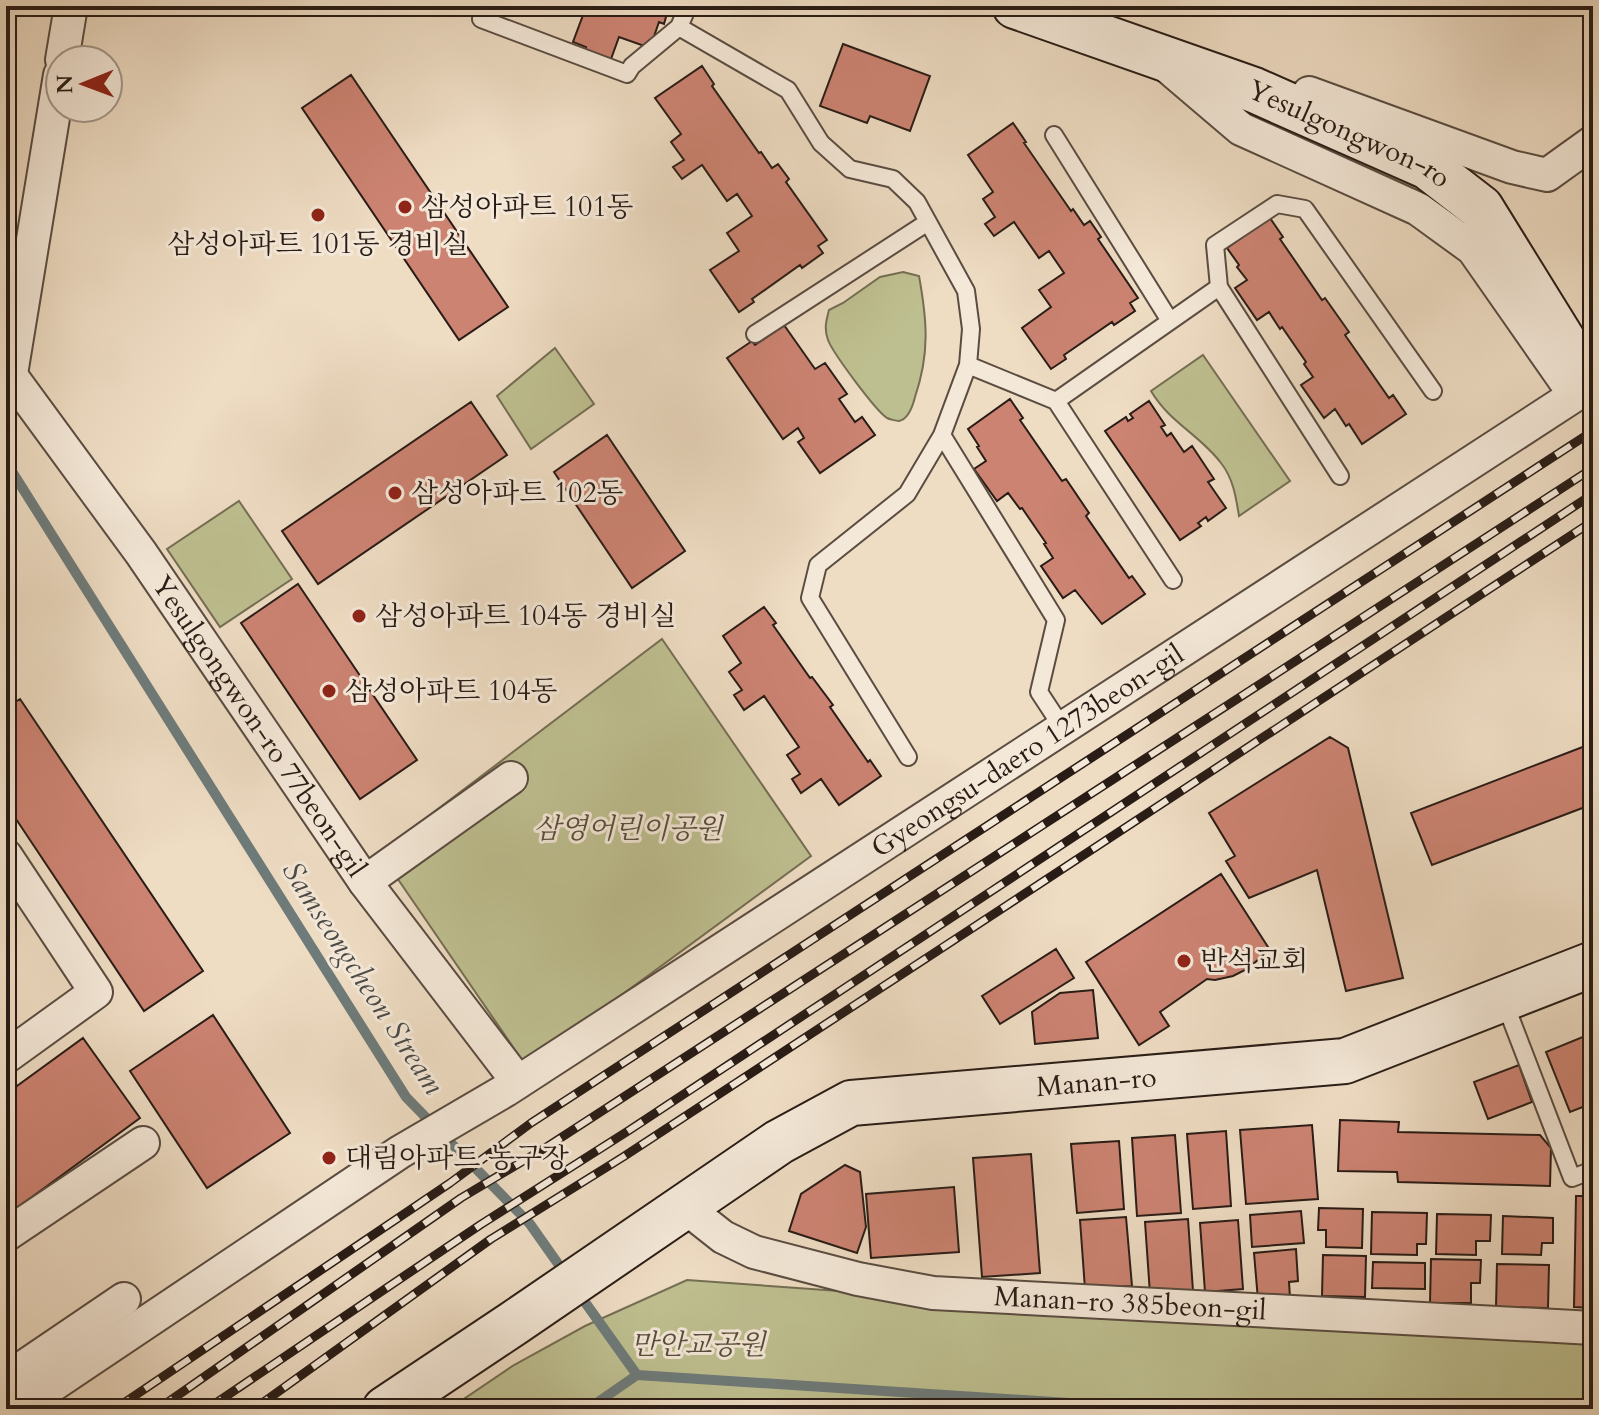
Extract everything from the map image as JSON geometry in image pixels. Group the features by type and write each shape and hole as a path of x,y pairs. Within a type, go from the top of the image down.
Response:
{"street":[{"path":"65,44 71,6"},
{"name":"Yesulgongwon-ro","path":"1015,6 1254,90 1428,167 1481,208 1590,384"},
{"path":"1156,56 1237,67 1512,167 1547,175 1593,142"},
{"name":"Gyeongsu-daero 1273beon-gil","path":"17,1409 400,1152 512,1086 1575,395 1473,249 1418,209 1241,129 1156,56"},
{"path":"9,372 52,124"},
{"name":"Yesulgongwon-ro 77beon-gil","path":"9,372 141,553 365,882 512,1086"},
{"path":"365,882 511,778"},
{"path":"6,856 96,992 6,1057"},
{"name":"Manan-ro","path":"385,1409 779,1142 851,1103 1345,1061 1593,964"},
{"path":"6,1235 143,1143"},
{"name":"Manan-ro 385beon-gil","path":"685,1207 723,1237 754,1252 858,1279 933,1293 1593,1328"},
{"path":"6,1379 124,1299"}],"lane":[{"path":"481,19 627,74 632,66 679,27 688,6"},
{"path":"679,27 788,90 821,143 850,169 893,179 917,202 966,291 971,329 968,365 942,435 907,494 818,565 810,598 908,757"},
{"path":"1054,135 1170,321"},
{"path":"1340,476 1219,287 1215,245 1277,204 1305,209 1433,391"},
{"path":"755,334 928,222"},
{"path":"1056,401 1219,287"},
{"path":"968,365 1056,401 1173,580"},
{"path":"942,435 1056,620 1039,692 1062,727"},
{"path":"1504,999 1572,1178 1593,1170"}],"green space":[{"path":"903,272 919,276 926,336 923,366 913,404 908,415 899,421 887,418 864,393 831,347 826,321 829,310 880,277"},
{"path":"555,348 594,404 531,449 497,396"},
{"path":"1203,355 1290,481 1239,516 1225,469 1204,444 1167,412 1151,391"},
{"path":"239,501 292,579 220,627 167,549"},
{"name":"삼영어린이공원","path":"662,639 811,856 540,1055 524,1063 380,853"},
{"name":"만안교공원","path":"687,1280 1593,1345 1593,1409 449,1409 514,1365 585,1326"}],"building":[{"path":"557,6 665,6 668,10 664,24 659,22 650,48 619,37 611,59 585,50 586,47 573,42 583,15"},
{"path":"843,44 930,76 910,131 870,116 867,123 820,106"},
{"path":"702,66 714,84 712,86 759,153 772,168 778,164 789,179 786,182 827,240 818,246 823,253 802,268 800,265 739,312 710,270 739,251 727,233 752,216 737,194 727,201 702,165 682,179 673,167 684,160 671,142 681,134 655,98"},
{"name":"삼성아파트 101동","path":"351,75 508,307 459,340 302,108"},
{"path":"1013,123 1071,211 1073,209 1084,225 1090,221 1101,237 1098,239 1138,298 1130,303 1135,311 1114,325 1112,322 1064,355 1066,359 1051,369 1022,328 1051,307 1039,290 1064,273 1049,251 1039,258 1014,222 994,236 985,224 995,217 983,199 993,192 968,155"},
{"path":"1270,218 1283,237 1280,239 1322,300 1325,298 1349,332 1345,335 1389,398 1393,395 1406,414 1362,444 1335,409 1324,418 1301,385 1313,377 1304,364 1306,362 1269,312 1257,320 1235,288 1247,280 1227,248"},
{"path":"784,325 815,369 825,363 847,394 839,399 855,422 862,417 875,435 820,473 798,442 804,438 798,428 783,439 727,358 752,341 755,345"},
{"path":"1010,399 1023,418 1020,420 1062,481 1066,479 1089,513 1086,516 1129,578 1132,576 1145,594 1102,624 1075,590 1063,598 1041,566 1053,558 1022,508 1008,493 997,501 974,469 986,461 968,429"},
{"path":"1149,401 1165,425 1161,427 1167,436 1171,433 1184,452 1192,446 1214,479 1208,482 1226,508 1208,521 1206,517 1198,523 1201,526 1180,540 1105,431 1126,417 1128,421 1133,418 1130,414"},
{"name":"삼성아파트 102동","path":"471,402 507,455 318,584 282,531"},
{"path":"607,435 685,551 632,588 554,472"},
{"name":"삼성아파트 104동","path":"298,584 417,760 360,799 241,623"},
{"path":"764,607 776,623 773,625 833,705 830,707 868,762 870,760 881,776 839,805 821,779 801,793 792,779 800,774 787,755 799,747 764,696 744,710 734,695 742,690 729,672 741,663 723,636"},
{"path":"1593,612 1593,638 1584,616"},
{"path":"20,699 203,971 144,1011 6,804 6,708"},
{"path":"1330,737 1348,748 1403,978 1346,991 1317,870 1249,898 1226,861 1235,856 1209,813"},
{"path":"1593,743 1593,804 1432,865 1411,813"},
{"path":"1221,874 1268,947 1249,968 1233,976 1207,979 1160,1012 1169,1026 1139,1045 1086,962"},
{"path":"1056,949 1074,978 1000,1024 982,996"},
{"path":"1093,990 1098,1038 1035,1044 1032,1012 1060,993"},
{"path":"213,1015 290,1133 207,1188 130,1071"},
{"path":"1585,1036 1593,1057 1593,1103 1570,1112 1546,1052"},
{"path":"83,1038 140,1118 6,1216 6,1094"},
{"path":"1519,1065 1532,1102 1488,1119 1474,1082"},
{"path":"1340,1120 1399,1122 1398,1132 1540,1135 1551,1148 1550,1186 1398,1182 1397,1172 1338,1171"},
{"path":"1593,1123 1593,1149 1584,1126"},
{"path":"1312,1125 1318,1199 1246,1204 1240,1130"},
{"path":"1226,1131 1231,1206 1193,1209 1187,1134"},
{"path":"1175,1135 1181,1213 1137,1216 1132,1138"},
{"path":"1119,1141 1124,1209 1077,1213 1071,1144"},
{"path":"1031,1154 1040,1273 982,1277 973,1158"},
{"path":"845,1165 860,1172 866,1227 857,1253 789,1231 801,1194"},
{"path":"954,1187 959,1252 871,1258 866,1194"},
{"path":"1576,1196 1593,1196 1593,1308 1574,1307"},
{"path":"1319,1208 1363,1209 1362,1248 1326,1247 1326,1230 1318,1230"},
{"path":"1301,1211 1304,1243 1252,1247 1250,1215"},
{"path":"1372,1212 1427,1213 1426,1244 1417,1244 1417,1255 1371,1254"},
{"path":"1437,1214 1491,1215 1490,1241 1476,1241 1476,1255 1436,1254"},
{"path":"1503,1216 1553,1218 1553,1243 1542,1243 1541,1255 1502,1254"},
{"path":"1126,1217 1132,1286 1085,1289 1080,1220"},
{"path":"1188,1219 1193,1291 1150,1294 1145,1222"},
{"path":"1238,1220 1243,1289 1205,1292 1200,1223"},
{"path":"1296,1249 1298,1281 1289,1282 1290,1298 1258,1300 1254,1253"},
{"path":"1323,1255 1366,1256 1365,1297 1322,1296"},
{"path":"1431,1259 1481,1260 1480,1283 1471,1283 1471,1303 1430,1303"},
{"path":"1373,1262 1425,1263 1425,1289 1372,1288"},
{"path":"1497,1264 1549,1265 1548,1308 1496,1307"}],"waterway":[{"name":"Samseongcheon Stream","path":"6,462 406,1097 530,1224 566,1275"},
{"name":"Samseongcheon Stream","path":"577,1291 637,1375 1161,1409"},
{"path":"588,1409 637,1375"}],"railway":[{"path":"115,1409 450,1183 531,1123 1593,431"},
{"path":"158,1409 461,1198 545,1148 1593,468"},
{"path":"207,1409 480,1225 628,1131 1593,494"},
{"path":"254,1409 491,1239 623,1157 1593,521"}],"place":[{"name":"삼성아파트 101동","path":"405,207"},
{"name":"삼성아파트 101동 경비실","path":"318,215"},
{"name":"삼성아파트 102동","path":"395,493"},
{"name":"삼성아파트 104동 경비실","path":"359,616"},
{"name":"삼성아파트 104동","path":"329,691"},
{"name":"반석교회","path":"1184,961"},
{"name":"대림아파트 농구장","path":"329,1158"}]}
